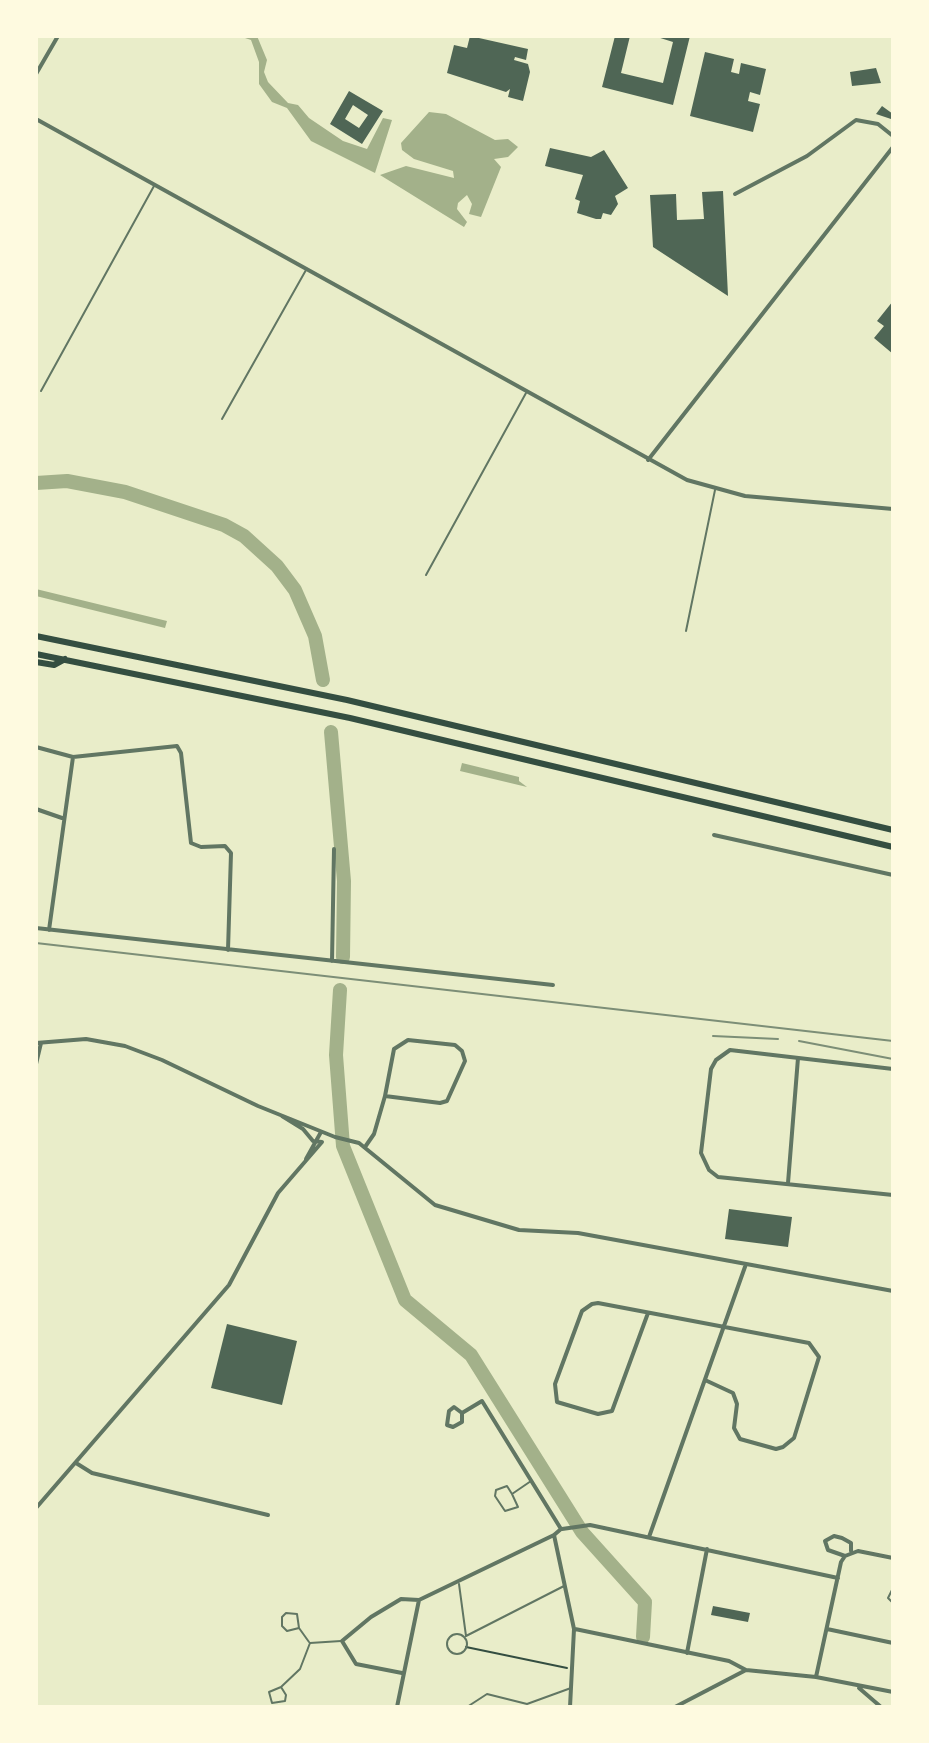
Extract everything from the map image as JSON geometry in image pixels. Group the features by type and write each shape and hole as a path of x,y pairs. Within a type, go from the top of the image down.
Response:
{"highway":[{"path":"36,636 347,700 893,830"},
{"path":"36,654 350,718 893,847"},
{"path":"36,662 54,665 65,659"}],"street":[{"path":"36,74 58,36"},
{"path":"36,119 648,460 715,490 893,509"},
{"path":"735,194 807,156 856,120 878,124 893,136"},
{"path":"648,460 893,147"},
{"path":"36,747 73,757 177,746 181,753 191,843 201,847 225,846 231,853 228,950"},
{"path":"49,930 62,818 73,757"},
{"path":"36,809 62,818"},
{"path":"714,835 893,875"},
{"path":"332,961 334,849"},
{"path":"36,928 553,985"},
{"path":"36,1064 39,1042 86,1039 125,1046 321,1132 365,1147 403,1182 435,1205 531,1234 574,1232 893,1291"},
{"path":"365,1147 374,1134 394,1049 400,1043 408,1040 455,1045 462,1051 465,1061 447,1101 440,1103 385,1096"},
{"path":"893,1069 730,1050 716,1060 711,1069 701,1153 709,1170 718,1177 893,1195"},
{"path":"788,1184 798,1058"},
{"path":"275,1112 303,1129 313,1141 322,1142"},
{"path":"305,1161 313,1141 321,1132"},
{"path":"36,1508 229,1285 266,1212 322,1142 335,1137"},
{"path":"649,1537 746,1263"},
{"path":"648,1313 612,1411 598,1414 557,1402 555,1384 586,1307 598,1303 809,1343 816,1349 820,1364 794,1438 776,1449 740,1439 734,1428 737,1404 733,1393 705,1380"},
{"path":"462,1413 482,1401 561,1529"},
{"path":"454,1407 462,1413 462,1422 453,1427 447,1425 449,1411 454,1407"},
{"path":"76,1463 92,1473 268,1515"},
{"path":"402,1673 356,1664 342,1641 371,1617 401,1599 419,1600 459,1583 561,1529 584,1525 838,1578"},
{"path":"554,1535 574,1629 570,1707"},
{"path":"845,1556 828,1550 825,1541 834,1536 842,1538 851,1543 851,1552"},
{"path":"687,1653 707,1549"},
{"path":"816,1677 845,1556 851,1552 893,1558"},
{"path":"397,1707 419,1600"},
{"path":"574,1629 729,1661 746,1670 816,1677 893,1692"},
{"path":"827,1629 893,1643"},
{"path":"675,1707 746,1670"},
{"path":"857,1686 881,1707"}],"lane":[{"path":"41,391 154,185"},
{"path":"222,419 307,269"},
{"path":"426,575 527,392"},
{"path":"686,631 715,490"},
{"path":"512,1494 532,1480"},
{"path":"507,1486 512,1494 518,1507 505,1511 495,1496 496,1490 507,1486"},
{"path":"459,1583 466,1636 466,1647 454,1654 446,1649 446,1643 456,1634 466,1636 566,1585"},
{"path":"893,1588 888,1598 893,1603"},
{"path":"299,1628 287,1631 282,1626 282,1617 286,1613 297,1614 299,1628 310,1643"},
{"path":"310,1643 334,1644 342,1641"},
{"path":"281,1687 286,1695 285,1701 272,1703 269,1692 281,1687 303,1664 310,1643"},
{"path":"467,1707 487,1694 521,1705 572,1688"}],"path":[{"path":"466,1647 573,1670"}],"shaded area":[{"path":"239,36 257,36 267,60 264,72 268,82 288,103 298,105 309,118 343,141 367,149 383,118 392,120 375,173 311,141 287,108 272,102 259,84 259,62 251,40"},
{"path":"429,112 446,114 495,140 508,139 518,147 508,157 494,159 501,167 481,217 469,214 472,204 467,195 458,203 457,209 467,222 464,227 380,175 406,166 454,178 453,171 414,159 402,150 401,143"},
{"path":"36,589 167,621 165,628 36,596"},
{"path":"462,763 519,777 519,781 527,787 460,771"}],"building":[{"path":"470,36 528,49 526,60 515,57 514,60 528,64 530,72 523,101 508,97 510,89 506,92 447,73 454,45 467,48"},
{"path":"615,36 630,36 621,73 663,83 673,42 654,36 690,36 673,105 602,87"},
{"path":"705,52 734,59 731,72 739,74 741,63 766,69 760,95 750,92 748,101 760,104 753,132 690,116"},
{"path":"876,68 881,83 852,86 850,72"},
{"path":"349,91 383,111 362,144 330,124","holes":["353,105 368,115 359,128 345,119"]},
{"path":"882,106 893,114 891,119 876,114"},
{"path":"550,148 591,157 604,150 628,188 615,196 618,204 611,215 603,213 601,219 596,219 577,213 580,201 575,199 583,175 545,166"},
{"path":"723,191 728,296 653,247 650,195 676,194 677,220 704,219 702,192"},
{"path":"893,301 893,354 874,338 884,326 877,321"},
{"path":"729,1209 792,1217 788,1247 725,1239"},
{"path":"227,1324 297,1341 282,1405 211,1388"},
{"path":"713,1606 750,1613 748,1622 711,1615"}],"waterway":[{"path":"36,483 67,481 125,492 224,525 244,536 277,566 295,590 315,636 323,680"},
{"path":"331,732 344,881 343,957"},
{"path":"340,990 336,1055 343,1146 405,1300 471,1355 582,1532 645,1602 643,1637"}],"railway":[{"path":"36,943 893,1041"},
{"path":"713,1036 778,1039"},
{"path":"799,1041 893,1059"}]}
